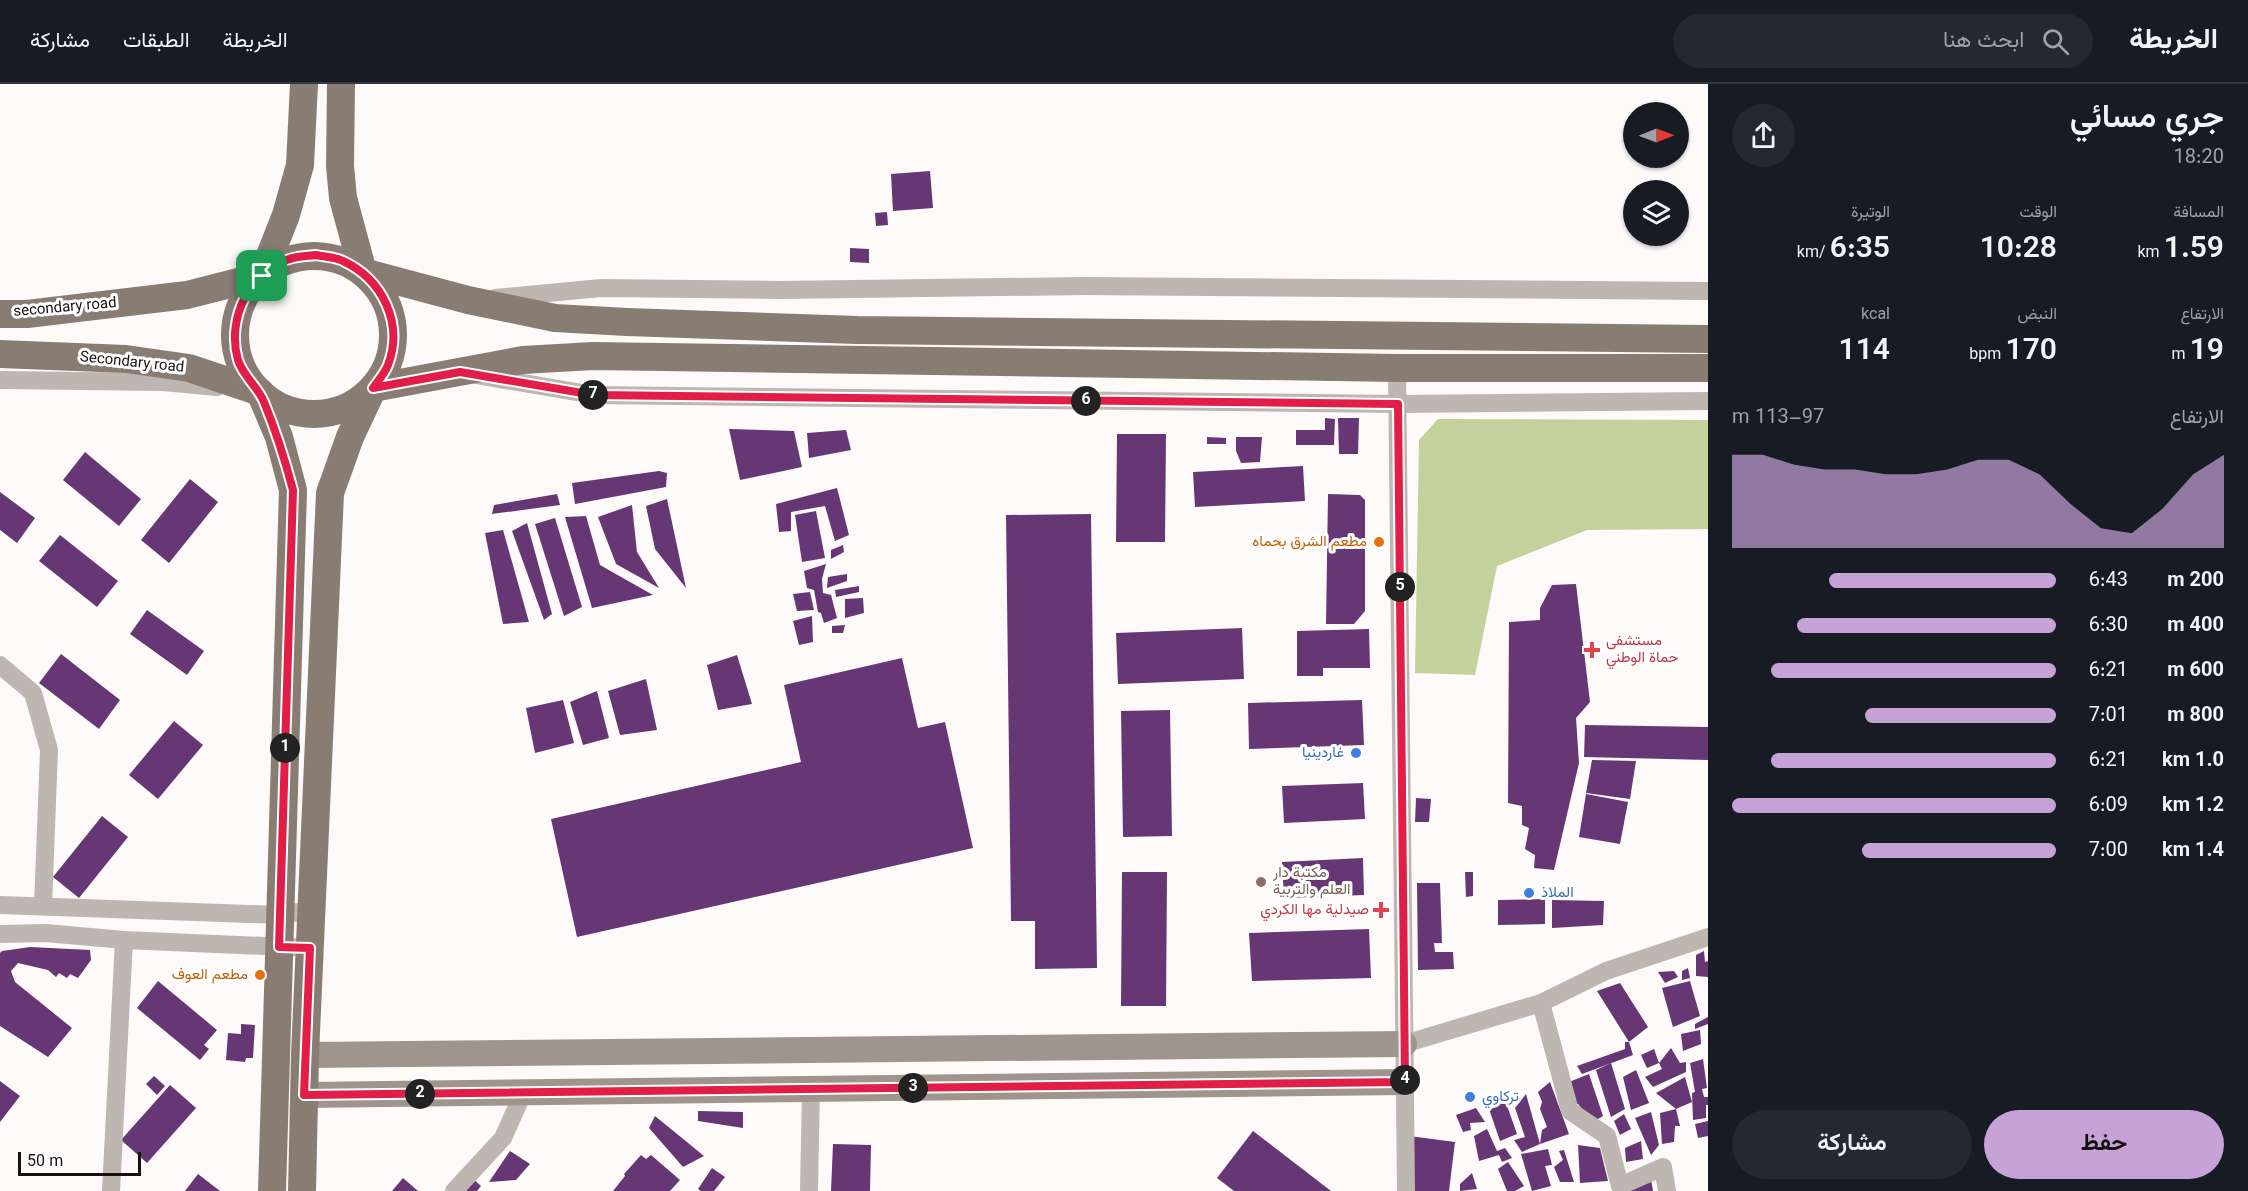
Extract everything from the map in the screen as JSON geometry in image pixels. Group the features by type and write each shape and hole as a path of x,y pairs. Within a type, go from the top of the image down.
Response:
{"main road":[{"path":"262,276 286,215 300,165 304,84"},
{"path":"302,1191 305,1054 330,493 350,437 373,388 388,365 393,338 390,313 380,290 363,272 343,198 340,166 341,84"},
{"path":"1708,339 857,330 555,318 468,300 363,272 341,260 316,255 292,258 269,269 251,286 239,308 234,333 238,360 251,385 272,403 298,413 325,414 351,405 373,388 523,360 593,356 1397,368 1708,368"},
{"name":"secondary road","path":"0,314 27,314 188,295 262,276"},
{"name":"Secondary road","path":"0,354 126,359 189,368 260,393"},
{"path":"260,393 279,437 293,490 272,1191"},
{"path":"305,1054 1404,1044"},
{"path":"304,1095 1405,1082"}],"street":[{"path":"468,300 601,288 782,290 1084,286 1708,291"},
{"path":"1397,368 1406,1191"},
{"path":"460,372 594,395 1398,404 1708,401"},
{"path":"0,380 164,382 260,393"},
{"path":"0,665 33,693 50,750 43,906"},
{"path":"0,905 280,915 312,910"},
{"path":"0,934 46,933 124,940 310,948"},
{"path":"1404,1044 1540,1003 1606,971 1708,937"},
{"path":"111,1191 124,940"},
{"path":"1540,1003 1570,1111 1607,1136 1620,1186 1662,1167 1667,1191"},
{"path":"809,1191 811,1089"},
{"path":"454,1191 503,1138 523,1093"}],"green space":[{"path":"1438,419 1708,420 1708,529 1587,530 1497,566 1475,675 1415,673 1419,440"}],"building":[{"path":"930,171 933,208 893,211 891,174"},
{"path":"887,212 888,225 876,226 875,213"},
{"path":"850,248 869,249 869,263 850,262"},
{"path":"1325,418 1335,419 1334,445 1296,445 1296,430 1325,430"},
{"path":"1338,418 1359,418 1358,454 1339,454"},
{"path":"729,429 794,431 802,467 740,480"},
{"path":"846,430 851,450 809,458 807,433"},
{"path":"1117,434 1166,434 1165,542 1116,542"},
{"path":"1207,437 1226,438 1226,444 1207,444"},
{"path":"1236,437 1262,437 1260,462 1241,463 1236,451"},
{"path":"85,452 141,499 119,526 63,480"},
{"path":"1303,466 1305,501 1195,507 1193,472"},
{"path":"659,471 667,473 666,487 575,504 572,483"},
{"path":"190,479 218,502 169,563 141,540"},
{"path":"837,488 849,535 835,541 825,506 791,512 791,531 779,532 776,504"},
{"path":"0,492 35,518 17,543 0,530"},
{"path":"557,494 560,505 492,514 494,505"},
{"path":"1328,494 1360,495 1365,500 1365,611 1354,624 1326,624"},
{"path":"667,499 686,588 655,549 646,506"},
{"path":"632,505 637,552 659,588 616,564 598,517"},
{"path":"816,511 825,558 802,562 795,515"},
{"path":"1091,514 1097,968 1035,969 1035,921 1011,921 1006,515"},
{"path":"586,516 600,565 653,595 592,608 565,517"},
{"path":"555,518 582,607 564,616 535,524"},
{"path":"527,523 552,614 544,620 512,531"},
{"path":"503,530 529,622 503,624 485,533"},
{"path":"60,535 118,581 97,607 39,561"},
{"path":"843,545 844,552 831,559 831,550"},
{"path":"826,564 822,579 823,593 831,595 837,618 824,623 821,613 818,612 814,590 807,588 804,571"},
{"path":"847,574 847,581 827,588 828,577"},
{"path":"1576,584 1590,702 1576,718 1579,763 1554,870 1534,868 1535,855 1525,849 1529,828 1522,825 1522,806 1508,803 1509,622 1540,620 1540,608 1552,585"},
{"path":"859,586 859,592 836,597 835,590"},
{"path":"810,592 814,610 797,611 793,594"},
{"path":"863,598 864,613 845,618 845,599"},
{"path":"147,610 204,651 187,675 130,634"},
{"path":"812,616 813,642 799,645 793,621"},
{"path":"845,625 843,633 832,633 832,626"},
{"path":"1242,628 1244,679 1118,684 1116,633"},
{"path":"1369,629 1370,668 1323,668 1323,676 1297,676 1297,631"},
{"path":"61,654 120,700 99,729 39,683"},
{"path":"737,655 752,704 718,710 707,665"},
{"path":"902,658 918,728 945,722 973,848 577,937 551,819 801,762 784,685"},
{"path":"646,679 657,730 620,735 608,691"},
{"path":"597,691 609,738 583,745 570,702"},
{"path":"563,700 574,743 535,753 526,708"},
{"path":"1362,700 1364,745 1249,749 1248,703"},
{"path":"1170,710 1172,836 1123,837 1121,711"},
{"path":"174,721 203,745 158,799 129,775"},
{"path":"1585,725 1708,727 1708,760 1584,757"},
{"path":"1592,760 1636,761 1630,799 1586,793"},
{"path":"1363,783 1365,819 1284,823 1282,786"},
{"path":"1586,794 1628,802 1620,844 1579,837"},
{"path":"1416,798 1431,799 1429,822 1415,822"},
{"path":"102,816 128,837 79,898 53,877"},
{"path":"1363,858 1364,895 1284,898 1282,862"},
{"path":"1122,872 1167,872 1166,1006 1121,1006"},
{"path":"1465,872 1473,872 1473,896 1466,897"},
{"path":"1417,883 1440,883 1442,943 1434,943 1435,952 1453,952 1454,969 1418,970"},
{"path":"1545,899 1545,924 1498,925 1498,900"},
{"path":"1552,900 1604,901 1603,925 1552,928"},
{"path":"1369,929 1371,978 1252,981 1249,933"},
{"path":"30,947 90,950 91,960 78,978 70,974 67,978 59,973 56,977 48,970 18,963 11,971 15,982 72,1028 48,1057 0,1026 0,953"},
{"path":"1704,951 1705,962 1708,961 1708,977 1696,976 1696,955"},
{"path":"1688,968 1690,978 1682,980 1682,971"},
{"path":"1674,971 1678,977 1665,983 1658,972"},
{"path":"158,981 217,1030 204,1045 209,1049 200,1060 137,1008"},
{"path":"1690,981 1700,1016 1673,1027 1662,988"},
{"path":"1620,983 1648,1027 1629,1042 1597,991"},
{"path":"1708,1017 1708,1024 1695,1029 1695,1024"},
{"path":"241,1024 255,1025 253,1058 246,1058 245,1062 226,1060 228,1033 241,1034"},
{"path":"1700,1030 1701,1044 1683,1051 1681,1034"},
{"path":"1625,1042 1629,1042 1633,1055 1582,1074 1577,1066 1625,1049"},
{"path":"1671,1048 1680,1063 1686,1062 1686,1072 1653,1087 1645,1077 1662,1069 1659,1063"},
{"path":"1654,1049 1659,1063 1647,1068 1641,1055"},
{"path":"1703,1059 1707,1088 1702,1089 1704,1097 1708,1097 1706,1118 1693,1120 1692,1093 1695,1092 1690,1063"},
{"path":"1611,1063 1625,1109 1611,1117 1596,1070"},
{"path":"1636,1070 1649,1103 1631,1110 1623,1077"},
{"path":"1589,1074 1603,1116 1593,1122 1578,1104 1570,1103 1564,1084"},
{"path":"154,1076 165,1086 157,1095 146,1084"},
{"path":"1685,1077 1692,1102 1676,1109 1656,1093"},
{"path":"0,1081 20,1096 0,1122"},
{"path":"1550,1082 1569,1134 1540,1144 1542,1130 1547,1127 1540,1109 1542,1102 1538,1092"},
{"path":"170,1085 196,1108 147,1163 121,1140"},
{"path":"1526,1094 1540,1144 1522,1152 1514,1140 1525,1137 1515,1108"},
{"path":"1505,1100 1517,1134 1500,1141 1488,1106"},
{"path":"1476,1108 1485,1122 1470,1123 1471,1130 1463,1132 1456,1115"},
{"path":"1676,1109 1680,1126 1675,1126 1674,1142 1662,1144 1660,1113"},
{"path":"698,1111 743,1112 743,1128 698,1121"},
{"path":"1651,1112 1659,1145 1651,1155 1635,1118"},
{"path":"1624,1114 1631,1129 1620,1135 1614,1121"},
{"path":"655,1116 704,1156 683,1167 649,1128"},
{"path":"1708,1121 1708,1136 1698,1138 1695,1124"},
{"path":"1487,1129 1497,1151 1505,1148 1512,1158 1502,1162 1499,1155 1479,1161 1474,1136"},
{"path":"1253,1131 1331,1191 1234,1191 1217,1178"},
{"path":"1409,1136 1455,1142 1449,1191 1411,1191"},
{"path":"1641,1141 1643,1159 1626,1162 1625,1148"},
{"path":"833,1144 871,1145 870,1191 831,1191"},
{"path":"1578,1145 1600,1148 1608,1181 1580,1183"},
{"path":"1548,1149 1552,1165 1545,1166 1551,1186 1532,1191 1521,1154"},
{"path":"1564,1150 1574,1182 1560,1182 1554,1167 1563,1160 1559,1151"},
{"path":"510,1151 530,1164 516,1180 489,1182"},
{"path":"641,1155 646,1159 651,1155 680,1180 670,1191 613,1191"},
{"path":"1508,1162 1524,1186 1515,1191 1507,1191 1498,1169"},
{"path":"712,1168 725,1177 714,1191 701,1191 698,1189"},
{"path":"1472,1173 1477,1189 1460,1191 1460,1184"},
{"path":"198,1174 220,1191 185,1191"},
{"path":"403,1178 418,1191 392,1191"},
{"path":"473,1179 481,1186 477,1191 462,1191"},
{"path":"1651,1179 1653,1191 1627,1191"}],"place":[{"name":"مطعم الشرق بحماه","path":"1379,542"},
{"name":"مستشفى حماة الوطني","path":"1592,650"},
{"name":"غاردينيا","path":"1356,753"},
{"name":"مكتبة دار العلم والتربية","path":"1261,882"},
{"name":"الملاذ","path":"1529,893"},
{"name":"صيدلية مها الكردي","path":"1381,910"},
{"name":"مطعم العوف","path":"260,975"},
{"name":"تركاوي","path":"1470,1097"}],"route":[{"path":"316,255 341,260 363,272 380,290 390,313 393,338 388,365 373,388 460,372 594,395 1398,404 1405,1082 304,1095 310,948 279,947 293,490 279,437 260,393 251,385 238,360 234,333 239,308 251,286 262,276 269,269 292,258 316,255"}]}
